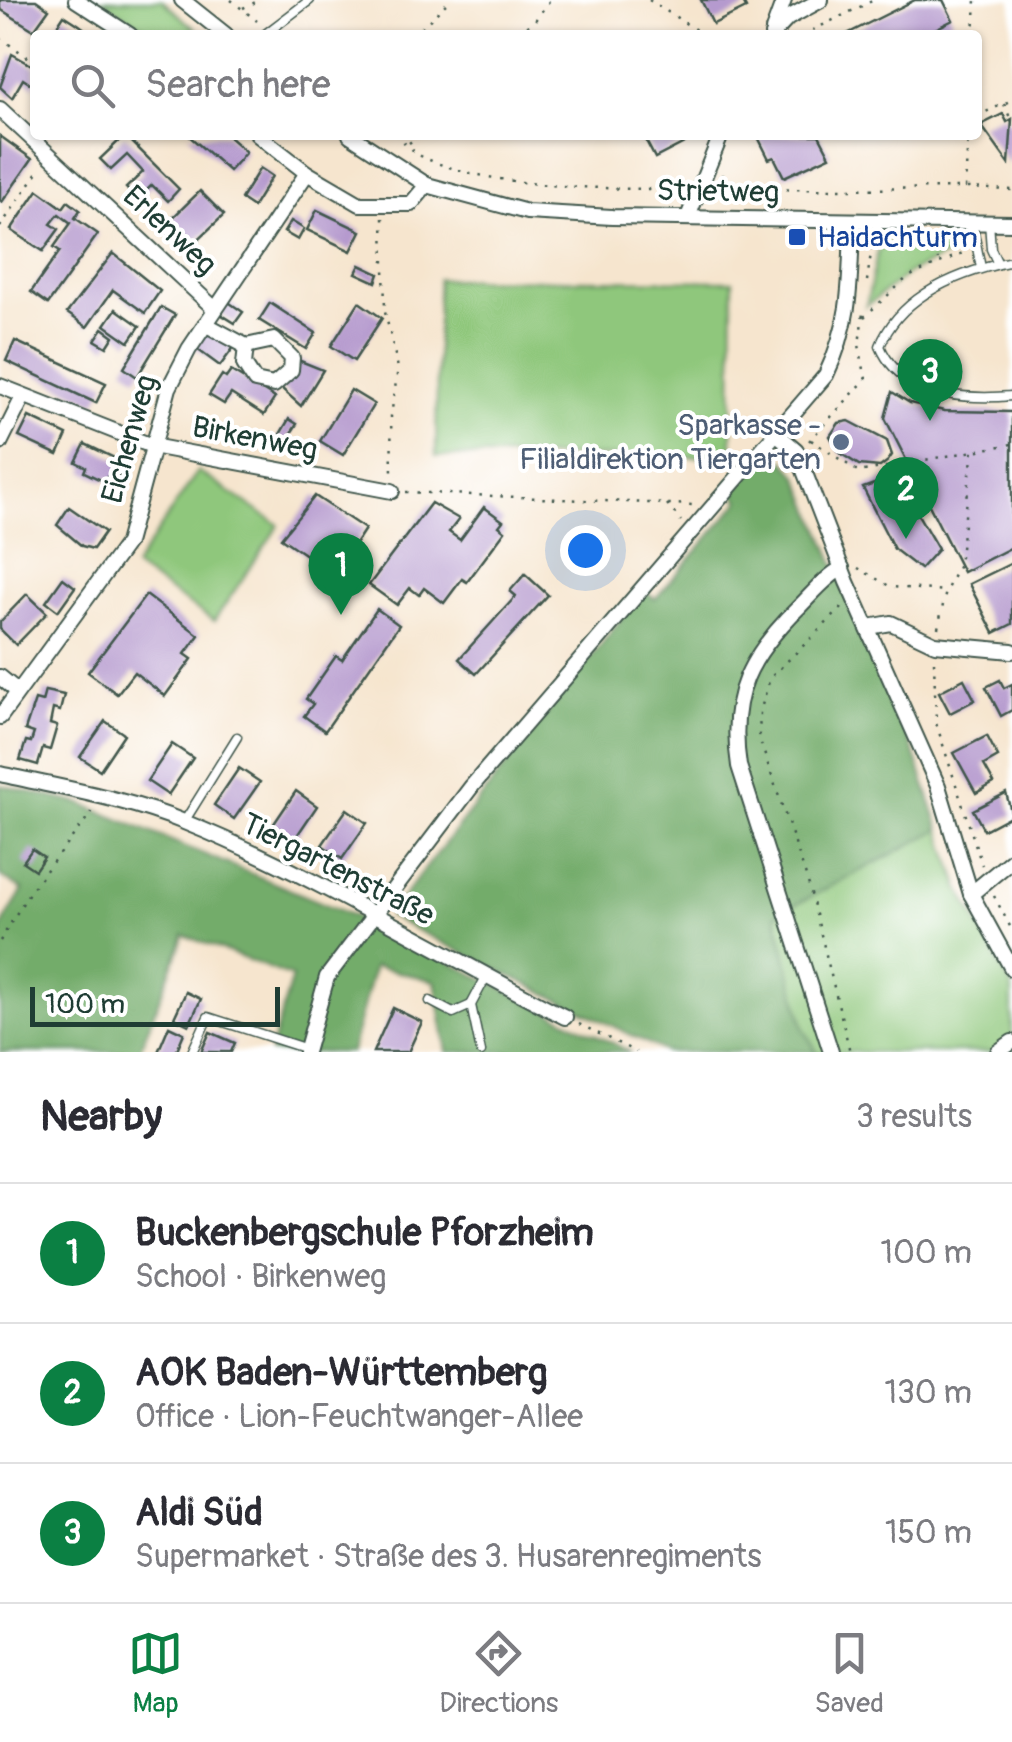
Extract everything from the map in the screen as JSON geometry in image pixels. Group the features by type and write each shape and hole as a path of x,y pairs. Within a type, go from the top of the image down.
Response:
{"street":[{"path":"76,0 122,30"},
{"path":"182,0 220,30"},
{"path":"774,30 784,0"},
{"path":"777,30 788,18 822,0"},
{"name":"Erlenweg","path":"0,109 30,137"},
{"name":"Erlenweg","path":"34,140 215,310"},
{"path":"264,140 307,173 360,204 411,204 427,185"},
{"name":"Strietweg","path":"358,140 427,185 527,212 1012,222"},
{"path":"688,217 719,140"},
{"name":"Eichenweg","path":"0,717 16,690 127,544 169,388 206,324 307,173"},
{"path":"307,1050 327,977 373,915 483,772 688,530 826,375 843,339 850,306 852,221"},
{"path":"206,324 246,346"},
{"name":"Birkenweg","path":"0,386 152,446 392,491"},
{"path":"0,443 23,397"},
{"path":"777,434 796,450 846,565 854,597 938,786 971,894 1012,969"},
{"path":"831,1052 739,766 733,728 740,692 754,660 785,620 846,565"},
{"path":"868,627 891,622 935,644 1012,651"},
{"path":"0,677 16,690"},
{"name":"Tiergartenstraße","path":"0,774 103,797 184,822 373,915 564,1017"},
{"path":"971,894 1012,860"},
{"path":"998,1052 1012,1042"}],"lane":[{"path":"270,30 310,0"},
{"path":"972,222 973,253 981,268"},
{"path":"989,222 991,249 998,264"},
{"path":"1012,261 981,268 903,308 890,321 880,346 887,363 925,388 958,396 1012,396"},
{"path":"184,822 237,737"},
{"path":"481,1052 471,1006 486,977"},
{"path":"430,1002 452,1012 471,1006"},
{"path":"192,1052 208,1017 307,1050"}],"path":[{"path":"231,0 263,30"},
{"path":"242,8 260,0"},
{"path":"419,30 450,0"},
{"path":"518,30 533,23 550,0"},
{"path":"649,0 696,30"},
{"path":"813,30 874,0"},
{"path":"974,30 976,0"},
{"path":"0,38 30,59"},
{"path":"982,114 1012,100"},
{"path":"1004,104 1011,120"},
{"path":"402,140 425,159 571,187 1012,190"},
{"path":"407,144 413,140"},
{"path":"966,188 968,140"},
{"path":"0,227 50,155"},
{"path":"720,190 728,160"},
{"path":"382,204 384,312 398,368 391,416 392,491 709,506"},
{"path":"934,230 938,261"},
{"path":"866,285 872,246 888,232"},
{"path":"963,246 973,253"},
{"path":"863,318 908,278 938,261 963,252 973,253"},
{"path":"808,446 866,379 860,345 864,304"},
{"path":"810,440 859,472 1012,444"},
{"path":"974,450 959,565 946,591 935,644 936,724 988,883 1012,930"},
{"path":"666,503 688,530"},
{"path":"846,565 891,587 946,591"},
{"path":"850,1052 808,882 759,738 760,712 770,678 854,597"},
{"path":"0,941 30,891 103,797"},
{"path":"564,1017 636,1052"}],"green space":[{"path":"101,0 162,0 196,30 147,30"},
{"path":"897,237 956,239 961,249 910,272 866,306 878,250"},
{"path":"438,279 733,281 732,457 436,456"},
{"path":"763,460 784,460 798,476 914,752 940,829 776,915 804,1029 817,1052 666,1052 388,916 643,591 655,599 740,501 733,491"},
{"path":"198,471 279,525 214,621 134,567"},
{"path":"0,785 82,804 371,923 631,1052 447,1052 435,981 374,966 351,1052 270,1052 292,977 184,935 139,1052 0,1052 0,929 23,890 0,876"},
{"path":"940,829 959,887 1012,988 1012,1052 817,1052 804,1029 775,915"}],"building":[{"path":"0,0 36,0 49,9 34,30 0,9"},
{"path":"701,0 742,0 746,8 713,24"},
{"path":"915,0 943,0 953,20 933,30 855,30"},
{"path":"64,15 86,30 54,30"},
{"path":"12,54 30,64 30,84 23,79 12,98 0,87"},
{"path":"1003,114 1007,122 1012,119 1009,164 982,126"},
{"path":"0,136 32,159 2,202 0,200"},
{"path":"120,140 130,140 179,189 168,201 152,185 137,200 126,188 143,172 127,155 111,170 100,159"},
{"path":"194,140 233,140 246,152 229,171"},
{"path":"646,140 686,142 655,158"},
{"path":"760,140 822,140 830,156 784,177 774,157 769,159"},
{"path":"260,168 272,176 253,207 241,199"},
{"path":"38,190 63,208 68,201 80,210 75,218 98,234 48,304 31,292 60,251 54,247 71,223 59,214 51,224 59,229 43,251 11,230"},
{"path":"200,191 224,215 185,252 162,228"},
{"path":"317,210 361,231 351,251 307,230"},
{"path":"291,221 304,229 298,240 284,232"},
{"path":"113,253 160,291 145,313 113,290 87,327 67,313"},
{"path":"360,265 379,274 376,282 356,273"},
{"path":"227,301 243,312 235,323 219,313"},
{"path":"359,302 382,318 354,361 331,346"},
{"path":"270,303 316,333 306,349 259,320"},
{"path":"161,307 175,315 137,377 124,368"},
{"path":"116,309 140,326 129,342 105,325"},
{"path":"103,328 114,336 107,347 95,340"},
{"path":"207,328 234,347 220,366 194,347"},
{"path":"15,341 106,383 96,403 6,361"},
{"path":"298,360 323,370 301,406 281,388"},
{"path":"231,371 275,398 264,415 231,394 224,404 209,395 222,375 226,378"},
{"path":"351,390 374,404 343,455 320,441"},
{"path":"892,392 910,403 944,411 1012,412 1012,547 963,572 885,418"},
{"path":"29,417 67,435 58,455 19,437"},
{"path":"289,419 297,424 283,446 276,441"},
{"path":"849,421 887,441 892,455 888,461 880,467 859,465 840,453 830,436 839,423"},
{"path":"85,444 125,463 116,481 107,477 105,482 84,472 86,467 76,462"},
{"path":"888,479 909,499 938,549 920,569 894,549 863,488"},
{"path":"315,496 365,529 335,575 281,538"},
{"path":"431,503 459,519 449,532 460,540 484,507 503,521 499,526 505,531 467,582 462,579 444,603 424,588 419,595 410,588 397,605 369,585"},
{"path":"69,507 105,532 93,549 82,546 57,525"},
{"path":"1012,563 1012,624 994,633 969,584"},
{"path":"525,574 548,595 476,674 459,659 516,596 510,591"},
{"path":"63,578 75,587 58,611 46,602"},
{"path":"27,594 47,613 16,645 0,629 0,622"},
{"path":"146,595 199,635 185,654 192,659 165,696 134,672 117,694 88,672"},
{"path":"377,609 399,625 325,731 304,716 313,704 306,699 336,656 342,660"},
{"path":"964,679 975,700 950,713 939,692"},
{"path":"1000,680 1004,688 1012,684 1012,710 1001,716 986,687"},
{"path":"45,691 64,695 60,711 53,709 50,724 57,726 50,750 43,748 38,765 20,760 26,741 31,742 34,733 25,730 35,700 42,702"},
{"path":"105,721 124,734 100,770 80,757"},
{"path":"987,736 998,757 984,765 994,783 976,793 954,753"},
{"path":"172,744 193,758 168,795 147,781"},
{"path":"239,768 260,782 234,819 214,805"},
{"path":"296,791 317,806 292,843 271,828"},
{"path":"1006,793 1012,815 984,830 973,810"},
{"path":"347,809 367,823 342,859 322,845"},
{"path":"32,849 44,857 35,870 23,862"},
{"path":"186,992 201,999 189,1025 174,1018"},
{"path":"393,1008 422,1022 408,1052 373,1052"},
{"path":"169,1026 184,1033 176,1052 158,1052"},
{"path":"210,1032 235,1043 231,1052 201,1052"}],"place":[{"name":"Haidachturm","path":"797,237"},
{"name":"Aldi Süd","path":"930,421"},
{"name":"Sparkasse - Filialdirektion Tiergarten","path":"841,442"},
{"name":"AOK Baden-Württemberg","path":"906,539"},
{"name":"Buckenbergschule Pforzheim","path":"341,615"}]}
